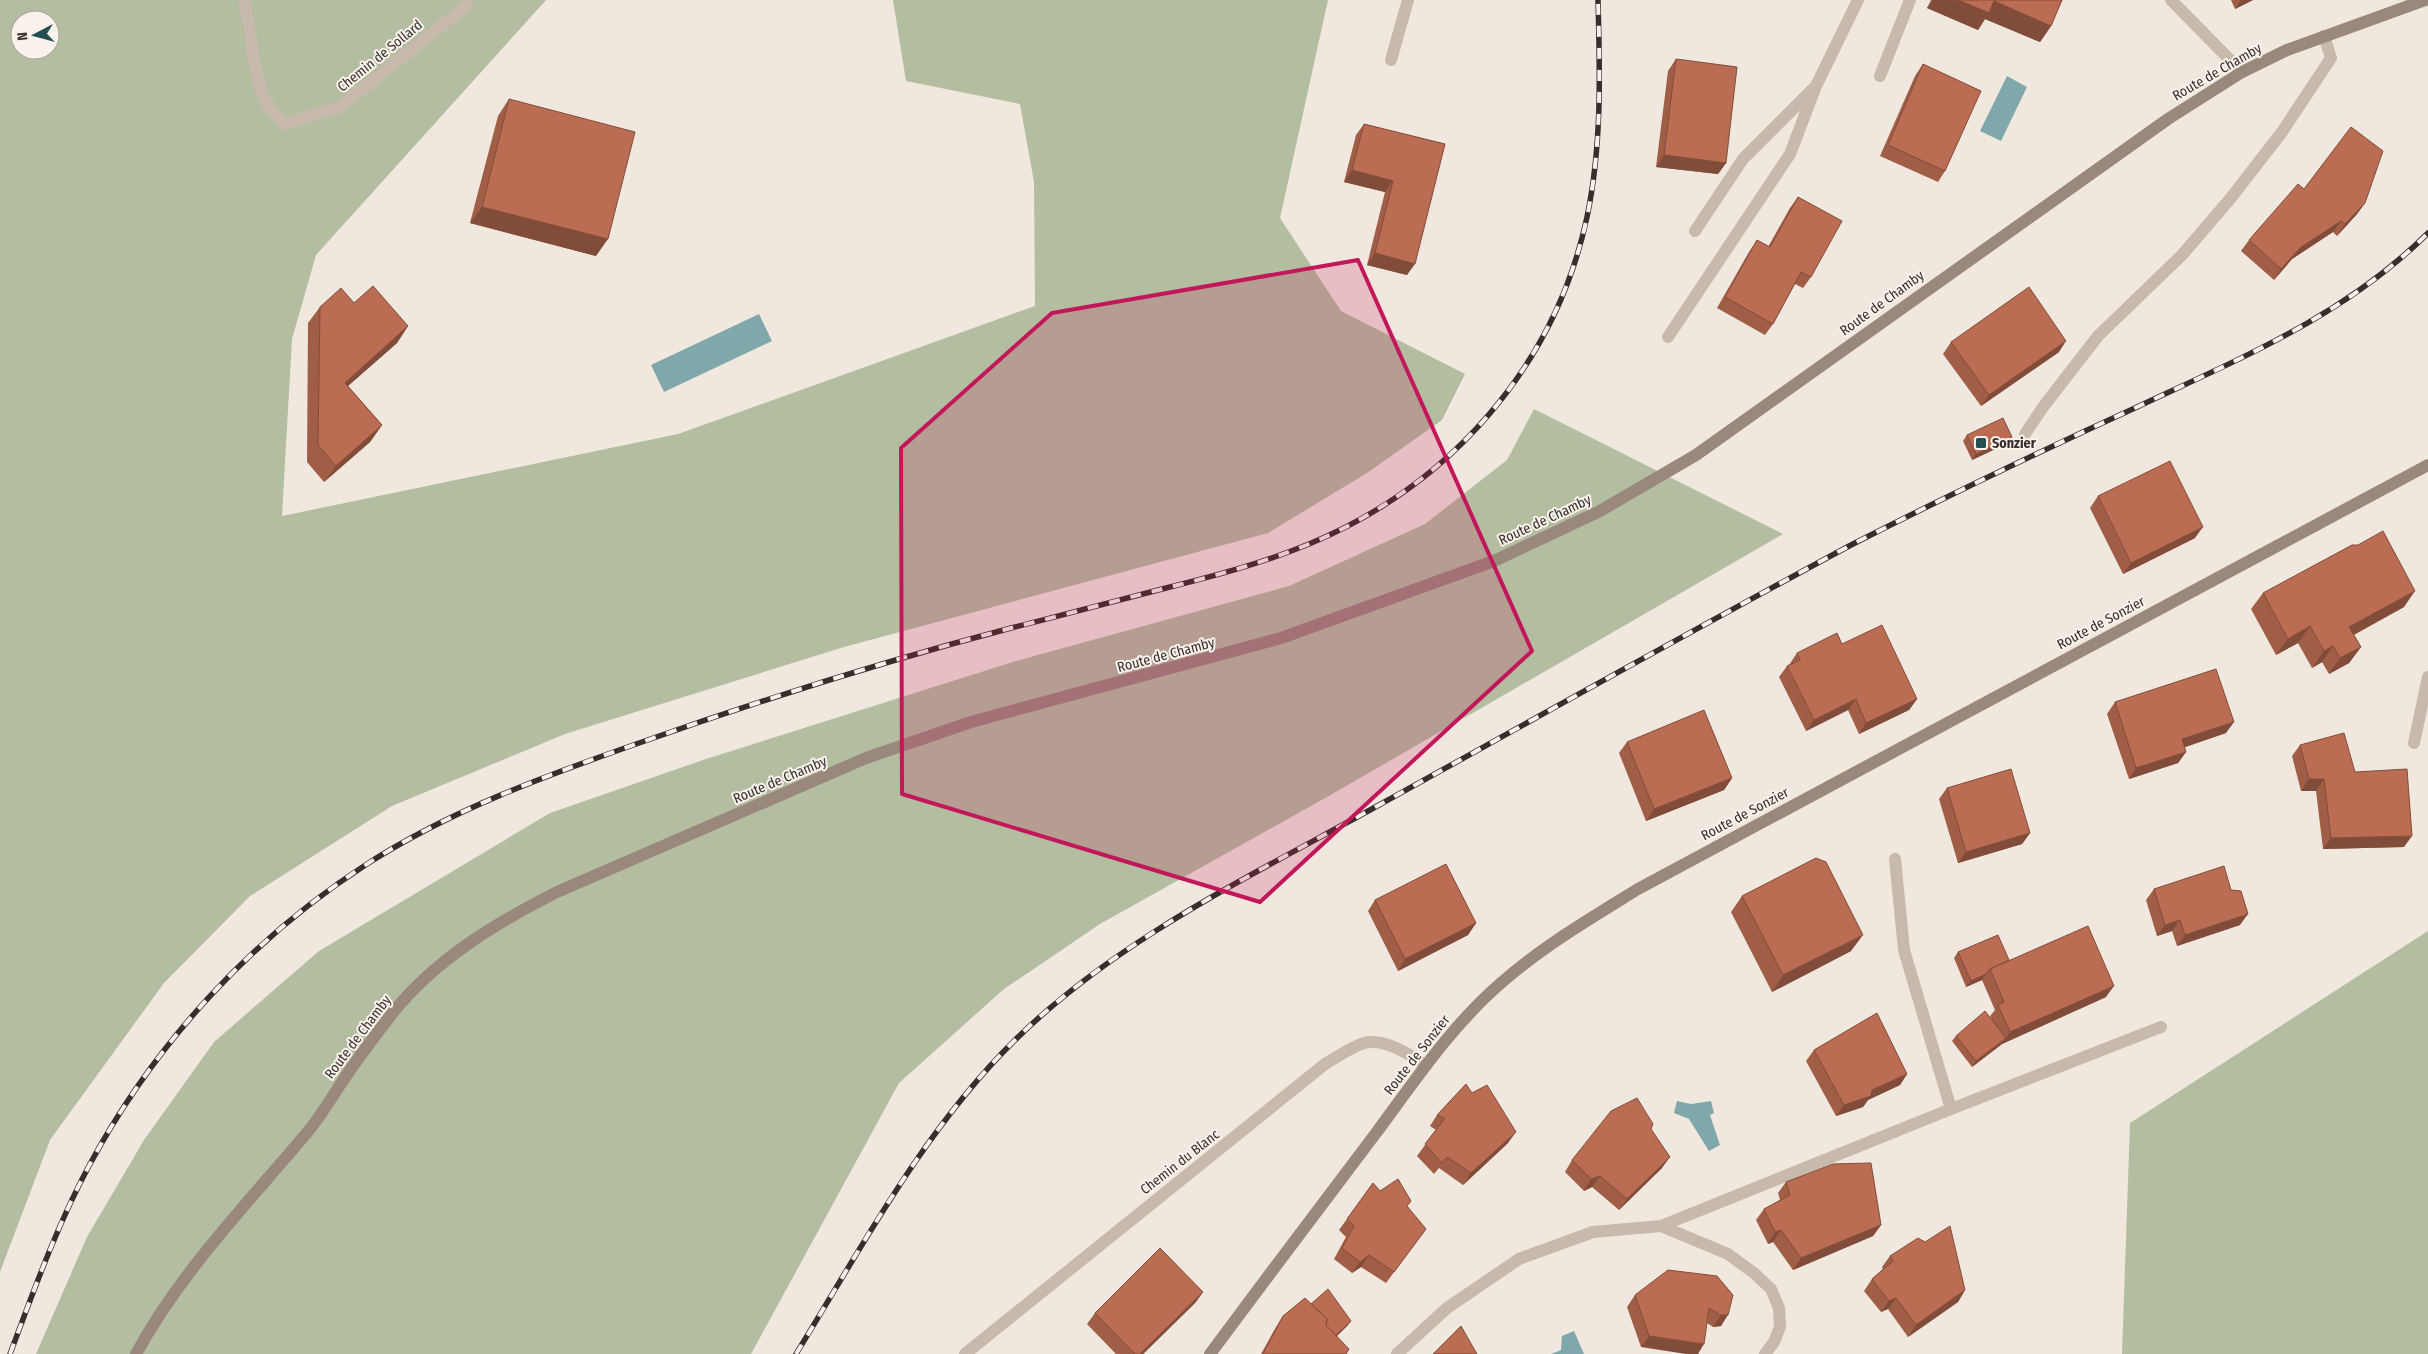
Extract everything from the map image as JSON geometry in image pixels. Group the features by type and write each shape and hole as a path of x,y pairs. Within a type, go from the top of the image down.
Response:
{"street":[{"name":"Chemin de Sollard","path":"244,0 254,62 264,100 284,124 340,107 466,6 468,0"},
{"path":"1392,60 1408,0"},
{"path":"1668,337 1790,154 1816,86 1858,0"},
{"path":"1880,76 1910,0"},
{"path":"2171,0 2242,72"},
{"path":"2025,434 2098,336 2182,255 2282,132 2331,58 2324,36 2425,0"},
{"name":"Route de Chamby","path":"136,1354 152,1325 182,1282 310,1130 352,1067 392,1013 434,971 509,916 558,892 866,758 971,722 1281,638 1494,561 1600,511 1696,455 2168,118 2242,72 2287,50 2324,36"},
{"path":"1695,231 1743,159 1816,86"},
{"name":"Route de Sonzier","path":"1210,1354 1426,1066 1464,1019 1501,983 1573,929 1638,889 2428,465"},
{"path":"2414,743 2428,677"},
{"path":"1895,859 1904,950 1951,1108"},
{"path":"1397,1354 1447,1308 1519,1259 1593,1232 1660,1226 1951,1108 2161,1027"},
{"name":"Chemin du Blanc","path":"965,1354 1325,1064 1365,1042 1392,1046 1426,1066"},
{"path":"1660,1226 1728,1254 1754,1273 1771,1289 1779,1308 1780,1327 1774,1342 1765,1354"}],"highlighted area":[{"path":"1358,260 1532,651 1260,902 902,794 901,448 1052,313"}],"green space":[{"path":"0,0 546,0 316,255 292,339 282,516 678,434 1035,306 1034,182 1020,104 906,81 893,0 1328,0 1280,218 1341,311 1465,374 1442,420 1367,473 1268,533 844,647 565,734 392,806 250,896 164,983 50,1140 0,1272"},
{"path":"1534,409 1783,534 1327,797 1100,924 1004,989 899,1083 751,1354 36,1354 87,1237 144,1140 214,1042 319,951 550,813 706,759 1016,661 1289,586 1425,524 1507,460"},
{"path":"2428,931 2428,1354 2122,1354 2130,1123"}],"water":[{"path":"2007,76 2027,87 2001,141 1980,131"},
{"path":"759,314 772,341 664,392 651,365"},
{"path":"1677,1101 1691,1104 1711,1101 1714,1113 1710,1115 1720,1145 1709,1151 1689,1119 1674,1113"},
{"path":"1574,1331 1584,1354 1551,1354 1561,1350 1562,1336"}],"building":[{"path":"1958,0 2062,0 2051,26 1994,1 1989,13"},
{"path":"1676,59 1737,67 1726,163 1664,155"},
{"path":"1923,64 1981,91 1945,171 1888,145"},
{"path":"509,99 635,132 608,239 482,207"},
{"path":"1364,124 1445,144 1415,264 1375,253 1393,181 1352,170"},
{"path":"2351,127 2383,151 2365,203 2345,224 2341,221 2300,248 2281,269 2249,240 2298,184 2304,189"},
{"path":"1798,197 1842,221 1811,277 1801,272 1773,324 1725,297 1757,240 1770,247"},
{"path":"373,286 408,326 345,383 382,425 336,466 318,445 320,307 341,288 354,303"},
{"path":"2029,287 2066,341 1989,395 1951,342"},
{"path":"2003,418 2012,437 1976,454 1967,435"},
{"path":"2170,461 2203,527 2131,563 2098,496"},
{"path":"2383,531 2415,591 2349,627 2361,647 2340,658 2333,646 2324,651 2310,626 2288,639 2263,593 2352,545 2358,545"},
{"path":"1882,625 1917,699 1866,723 1856,699 1814,720 1787,666 1800,660 1797,653 1837,633 1842,644"},
{"path":"2216,669 2234,722 2182,739 2186,752 2136,768 2115,702"},
{"path":"1704,710 1732,778 1654,809 1627,742"},
{"path":"2344,733 2355,772 2407,769 2412,836 2331,838 2324,779 2309,779 2300,745"},
{"path":"2011,769 2030,833 1966,852 1947,788"},
{"path":"1816,858 1826,862 1863,935 1783,975 1742,896"},
{"path":"1446,864 1476,923 1405,959 1375,900"},
{"path":"2224,866 2231,890 2241,891 2248,914 2185,935 2180,920 2165,925 2154,889"},
{"path":"2088,926 2114,986 2010,1032 1998,1005 2004,1002 1990,969"},
{"path":"1998,935 2009,960 1971,981 1958,952"},
{"path":"1985,1011 2006,1038 1976,1061 1956,1036"},
{"path":"1877,1013 1907,1074 1872,1090 1871,1096 1844,1105 1814,1050"},
{"path":"1466,1084 1472,1093 1487,1085 1516,1132 1471,1173 1447,1157 1442,1163 1425,1144 1445,1118 1437,1115"},
{"path":"1637,1098 1653,1124 1651,1129 1670,1157 1627,1199 1600,1176 1591,1179 1572,1160 1611,1111"},
{"path":"1871,1163 1881,1225 1801,1258 1781,1230 1775,1232 1764,1209 1790,1195 1786,1182 1833,1164"},
{"path":"1398,1179 1411,1201 1407,1206 1426,1229 1394,1272 1369,1255 1360,1262 1342,1248 1354,1226 1347,1219 1373,1183 1380,1191"},
{"path":"1950,1226 1965,1290 1916,1325 1896,1298 1889,1301 1872,1279 1893,1261 1890,1256 1918,1238 1925,1242"},
{"path":"1160,1248 1203,1292 1140,1354 1135,1354 1095,1313"},
{"path":"1668,1270 1717,1276 1733,1295 1728,1315 1721,1315 1709,1308 1704,1344 1649,1336 1635,1295"},
{"path":"1328,1289 1351,1321 1336,1335 1326,1325 1327,1319 1311,1304"},
{"path":"1305,1298 1327,1319 1326,1325 1349,1349 1346,1354 1263,1354 1283,1316"},
{"path":"1461,1326 1477,1354 1433,1354"}],"railway":[{"path":"10,1354 47,1258 78,1187 116,1119 145,1076 176,1035 210,996 246,960 284,925 325,893 367,864 432,827 499,796 569,768 685,727 777,696 917,654 1220,574 1292,551 1360,519 1407,490 1450,455 1488,415 1522,371 1550,323 1572,272 1587,217 1598,136 1598,0"},
{"path":"796,1354 922,1151 981,1076 1014,1041 1054,1004 1142,940 1235,884 1851,545 1993,474 2215,371 2291,332 2363,288 2428,233"}],"place":[{"name":"Sonzier","path":"1981,443"}]}
